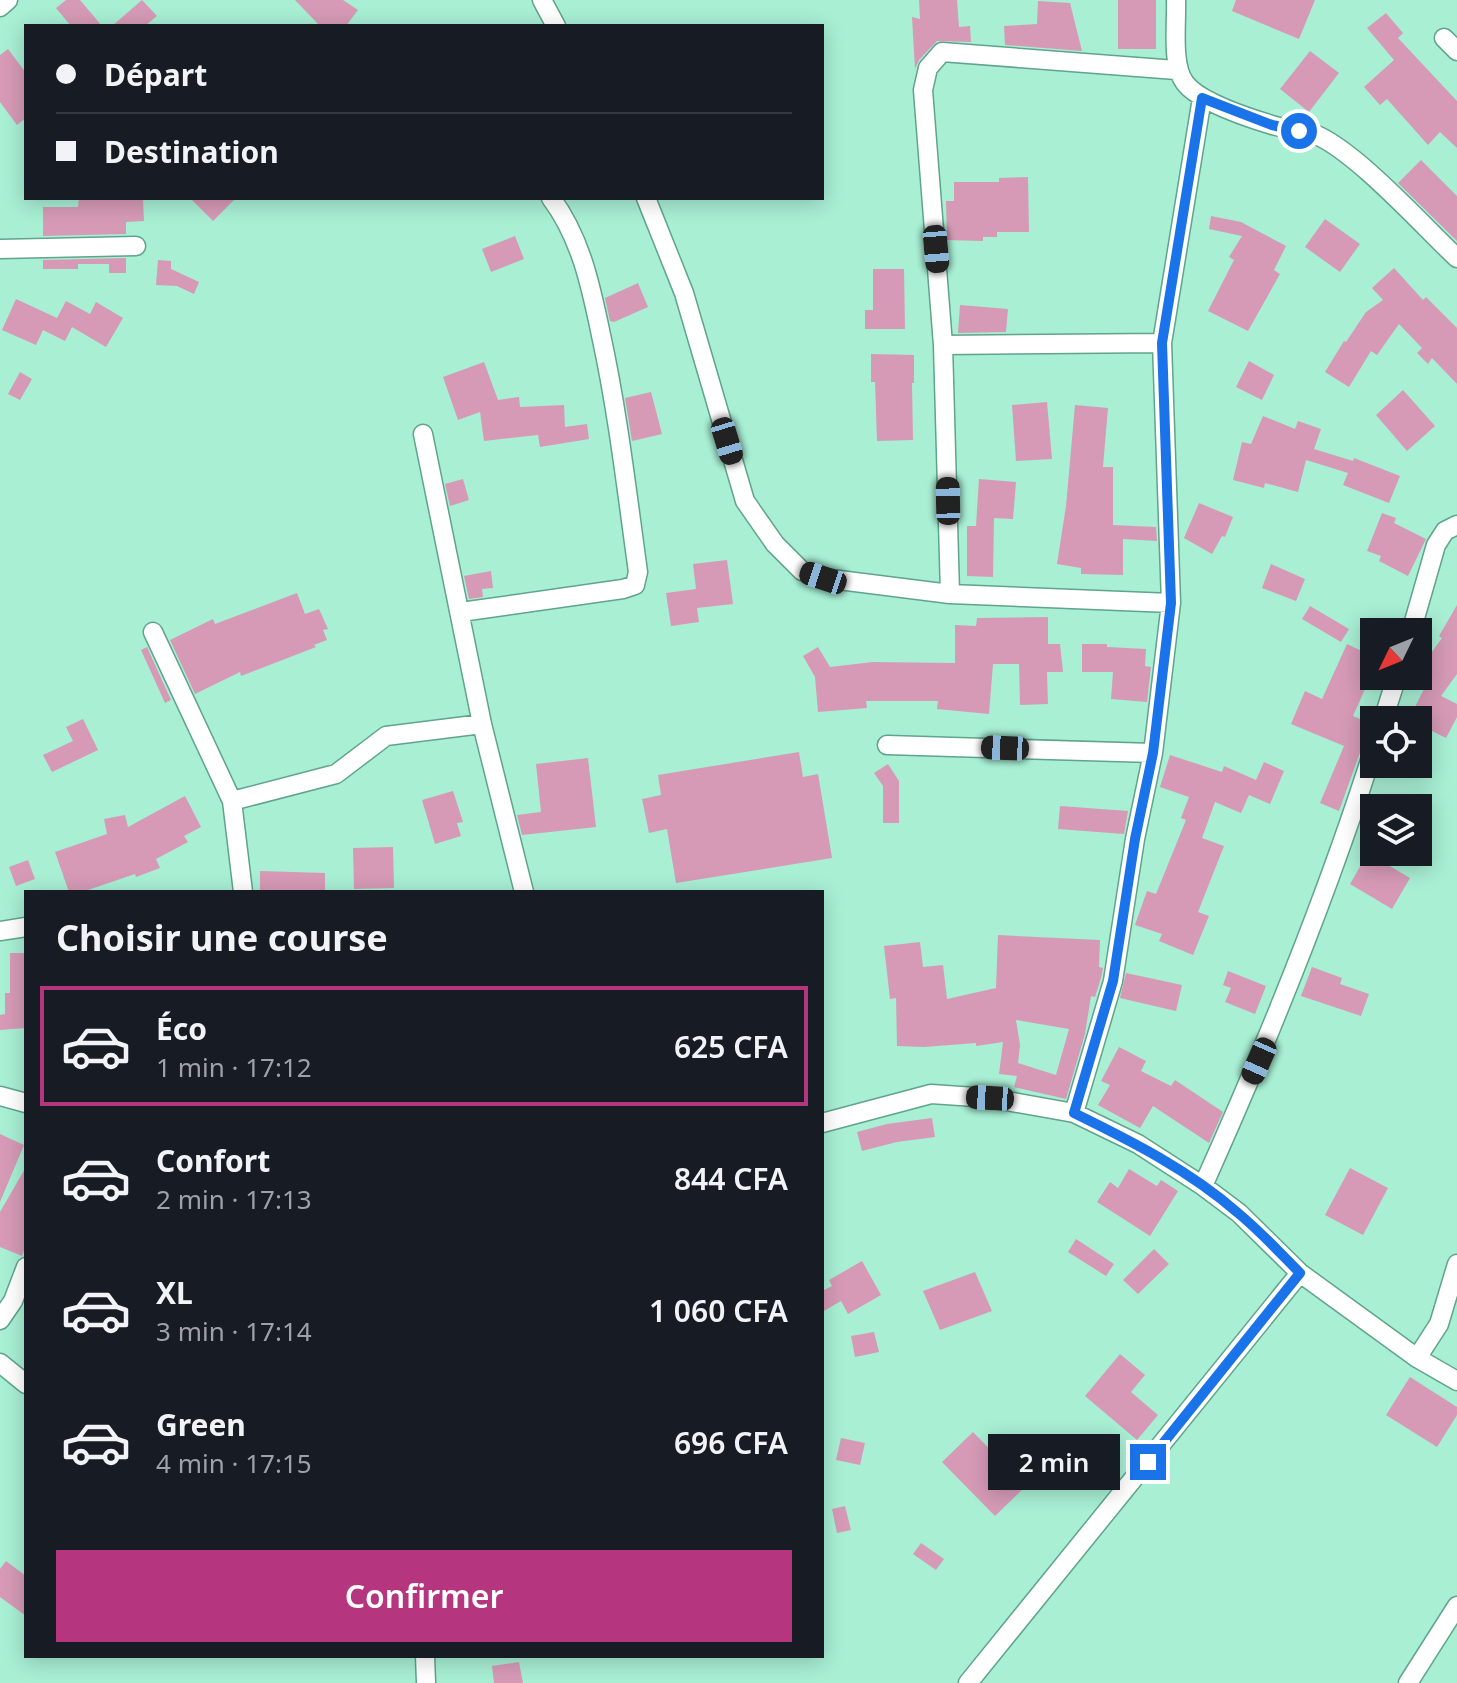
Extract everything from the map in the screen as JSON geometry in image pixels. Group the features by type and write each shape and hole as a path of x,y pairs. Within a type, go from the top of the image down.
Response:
{"street":[{"path":"0,7 8,0"},
{"path":"542,0 555,24"},
{"path":"1176,0 1176,70 1187,86 1202,98 1272,125 1315,135 1337,148 1457,258"},
{"path":"950,594 943,345 923,90 928,68 942,52 1176,70"},
{"path":"1074,1113 1113,981 1135,839 1153,753 1171,603 1162,343 1202,98"},
{"path":"461,612 623,589 635,585 638,572 610,375 586,269 565,216 553,200"},
{"path":"647,200 684,293 745,501 775,544 802,571 823,578 950,594 1171,603"},
{"path":"0,249 136,246"},
{"path":"943,345 1162,343"},
{"path":"423,434 482,724 524,890"},
{"path":"1415,618 1436,545 1445,531 1457,525"},
{"path":"153,632 232,801 243,890"},
{"path":"232,801 336,774 386,736 482,724"},
{"path":"887,745 1153,753"},
{"path":"1203,1186 1270,1036 1346,836 1364,778"},
{"path":"0,931 24,927"},
{"path":"824,1122 931,1094 990,1098 1074,1113 1138,1144 1203,1186 1239,1213 1300,1273 1417,1358 1457,1381"},
{"path":"0,1096 24,1102"},
{"path":"1417,1358 1439,1324 1457,1264"},
{"path":"0,1320 13,1301 24,1272"},
{"path":"977,1680 1300,1273"},
{"path":"0,1363 24,1382"},
{"path":"1408,1683 1457,1606"},
{"path":"425,1658 426,1682"}],"building":[{"path":"66,0 80,0 100,24 69,24 56,8"},
{"path":"142,0 157,16 147,24 114,24"},
{"path":"295,0 343,0 358,10 348,24 318,24"},
{"path":"919,0 957,0 959,27 970,26 971,42 937,41 919,60 915,69 912,17 920,19"},
{"path":"1118,0 1156,0 1156,49 1118,49"},
{"path":"1236,0 1315,0 1299,39 1232,11"},
{"path":"1038,1 1070,3 1082,51 1005,45 1004,26 1037,24"},
{"path":"1386,13 1403,33 1398,38 1457,101 1457,148 1440,132 1428,145 1387,99 1380,105 1364,87 1394,60 1367,28"},
{"path":"8,49 24,70 24,120 17,125 0,102 0,55"},
{"path":"1310,51 1339,73 1309,112 1280,89"},
{"path":"1421,160 1457,196 1457,241 1398,183"},
{"path":"1028,177 1029,232 997,232 997,237 983,237 983,241 947,240 946,201 954,201 954,182 999,182 999,178"},
{"path":"79,200 143,200 144,221 126,222 126,234 43,236 43,207 78,207"},
{"path":"192,200 234,200 213,221"},
{"path":"1211,216 1241,222 1286,246 1274,270 1280,274 1248,331 1208,311 1234,260 1229,257 1242,236 1209,229"},
{"path":"1325,219 1360,244 1340,272 1305,247"},
{"path":"515,236 524,259 491,272 482,249"},
{"path":"126,258 126,273 109,273 109,264 78,264 78,269 43,269 43,260"},
{"path":"158,260 171,261 171,269 199,282 194,294 177,286 156,285"},
{"path":"1394,268 1423,300 1426,297 1457,328 1457,384 1432,358 1428,364 1417,353 1422,348 1399,324 1377,355 1371,351 1349,387 1325,372 1366,312 1383,300 1372,288"},
{"path":"873,269 904,269 905,329 865,329 865,310 873,310"},
{"path":"638,283 648,307 610,321 605,298"},
{"path":"16,299 57,318 66,301 90,314 96,302 123,318 106,347 72,327 65,341 43,330 36,345 2,330"},
{"path":"960,305 1008,309 1006,332 958,333"},
{"path":"871,354 914,355 913,440 877,441"},
{"path":"1249,361 1274,375 1262,400 1236,387"},
{"path":"484,362 498,400 519,397 520,407 564,405 565,427 587,424 589,439 540,447 538,435 484,441 480,412 458,420 443,377"},
{"path":"20,372 32,379 20,400 8,394"},
{"path":"1403,390 1435,426 1407,451 1376,415"},
{"path":"651,392 662,434 632,441 625,398"},
{"path":"1047,402 1052,459 1016,461 1012,405"},
{"path":"1075,405 1108,408 1103,467 1113,467 1113,525 1156,527 1157,541 1123,539 1123,575 1081,574 1081,568 1057,564 1066,506"},
{"path":"1263,416 1295,429 1298,421 1321,429 1314,449 1353,461 1354,458 1400,476 1389,503 1343,485 1348,473 1306,460 1298,492 1265,483 1264,488 1233,480 1242,442 1251,444"},
{"path":"463,479 469,500 450,506 445,484"},
{"path":"979,479 1016,482 1013,519 994,518 993,577 967,576 967,526 976,526"},
{"path":"1199,503 1233,517 1225,537 1222,536 1212,554 1184,538"},
{"path":"1382,513 1396,518 1394,523 1426,539 1408,576 1379,561 1381,556 1367,551"},
{"path":"727,560 733,604 697,608 699,622 671,626 666,593 696,589 693,564"},
{"path":"1271,564 1305,579 1296,601 1262,588"},
{"path":"491,571 493,588 482,589 483,597 469,599 464,576"},
{"path":"297,593 305,614 319,609 328,629 323,630 327,640 241,676 240,672 195,694 170,640 213,619 215,624"},
{"path":"1457,605 1457,674 1441,696 1457,704 1457,717 1446,738 1432,731 1432,706 1416,706 1424,690 1432,690 1432,652 1442,638 1439,636"},
{"path":"1310,606 1349,629 1341,642 1302,619"},
{"path":"1048,617 1048,644 1060,644 1063,672 1047,672 1048,704 1020,705 1019,664 993,664 989,714 937,709 938,701 866,701 867,708 818,712 815,677 803,656 818,647 830,667 873,662 955,663 955,625 976,626 977,618"},
{"path":"1082,644 1146,649 1145,666 1151,667 1147,702 1111,699 1113,672 1082,672"},
{"path":"1347,644 1360,650 1360,690 1365,690 1353,716 1360,719 1360,752 1339,811 1320,803 1344,746 1291,724 1305,691 1322,699"},
{"path":"147,647 171,700 165,703 141,650"},
{"path":"83,719 98,750 52,772 43,755 73,741 66,727"},
{"path":"799,752 803,777 818,774 832,858 676,883 667,829 649,833 642,799 661,795 658,775"},
{"path":"1170,755 1222,772 1224,766 1256,780 1264,762 1284,771 1270,804 1249,795 1241,813 1215,802 1202,838 1224,846 1198,912 1209,916 1193,955 1159,941 1162,934 1135,925 1147,891 1156,894 1186,820 1181,818 1189,797 1160,787"},
{"path":"588,758 596,827 522,835 517,815 541,812 536,764"},
{"path":"888,764 899,781 899,823 883,823 883,786 874,773"},
{"path":"453,791 463,822 457,823 461,836 435,844 422,800"},
{"path":"185,796 201,827 184,836 188,842 156,859 160,868 88,890 68,890 55,852 107,834 104,819 125,815 128,827"},
{"path":"1060,806 1128,811 1124,834 1058,829"},
{"path":"393,847 394,888 354,889 353,848"},
{"path":"28,860 35,879 16,886 9,867"},
{"path":"1360,866 1390,866 1410,878 1392,909 1350,884"},
{"path":"260,871 325,873 325,890 260,890"},
{"path":"998,935 1100,940 1101,978 1095,997 1091,996 1085,1034 1066,1099 1014,1087 1017,1076 999,1074 1003,1042 976,1046 976,1043 897,1046 896,998 890,999 884,946 920,942 923,967 943,965 947,999 996,988","holes":["1016,1020 1069,1029 1056,1075 1018,1063 1020,1045"]},
{"path":"10,953 24,953 24,1028 0,1030 0,1015 5,1014 5,993 10,993"},
{"path":"1312,967 1342,978 1340,984 1369,994 1361,1016 1301,996"},
{"path":"1228,971 1266,986 1255,1014 1225,1002 1231,988 1223,985"},
{"path":"1126,973 1182,985 1176,1011 1120,998"},
{"path":"1119,1047 1146,1061 1141,1071 1171,1086 1175,1080 1223,1112 1209,1143 1153,1106 1140,1128 1098,1105 1110,1085 1101,1081"},
{"path":"932,1118 935,1137 862,1151 857,1132"},
{"path":"0,1134 24,1145 0,1202"},
{"path":"1350,1168 1388,1188 1363,1235 1325,1215"},
{"path":"1129,1169 1157,1186 1161,1180 1178,1191 1150,1236 1097,1202 1110,1182 1118,1188"},
{"path":"24,1170 22,1256 0,1247 0,1212"},
{"path":"1076,1239 1114,1264 1106,1276 1068,1252"},
{"path":"1154,1249 1169,1264 1138,1294 1123,1280"},
{"path":"862,1261 881,1295 848,1314 841,1301 824,1311 824,1290 832,1286 829,1280"},
{"path":"975,1272 992,1311 940,1330 923,1291"},
{"path":"874,1332 879,1352 855,1357 851,1336"},
{"path":"1120,1354 1145,1375 1131,1392 1158,1415 1137,1440 1085,1396"},
{"path":"1410,1377 1457,1407 1457,1415 1437,1447 1386,1415"},
{"path":"973,1432 1026,1486 995,1516 942,1462"},
{"path":"841,1438 865,1443 860,1465 836,1460"},
{"path":"845,1506 851,1530 837,1533 832,1509"},
{"path":"921,1543 944,1559 936,1570 913,1554"},
{"path":"6,1561 24,1574 24,1615 0,1597 0,1569"},
{"path":"519,1662 523,1683 494,1683 492,1666"}],"route":[{"path":"1148,1462 1300,1273 1239,1213 1203,1186 1138,1144 1074,1113 1113,981 1135,839 1153,753 1171,603 1162,343 1202,98 1272,125 1299,131"}]}
